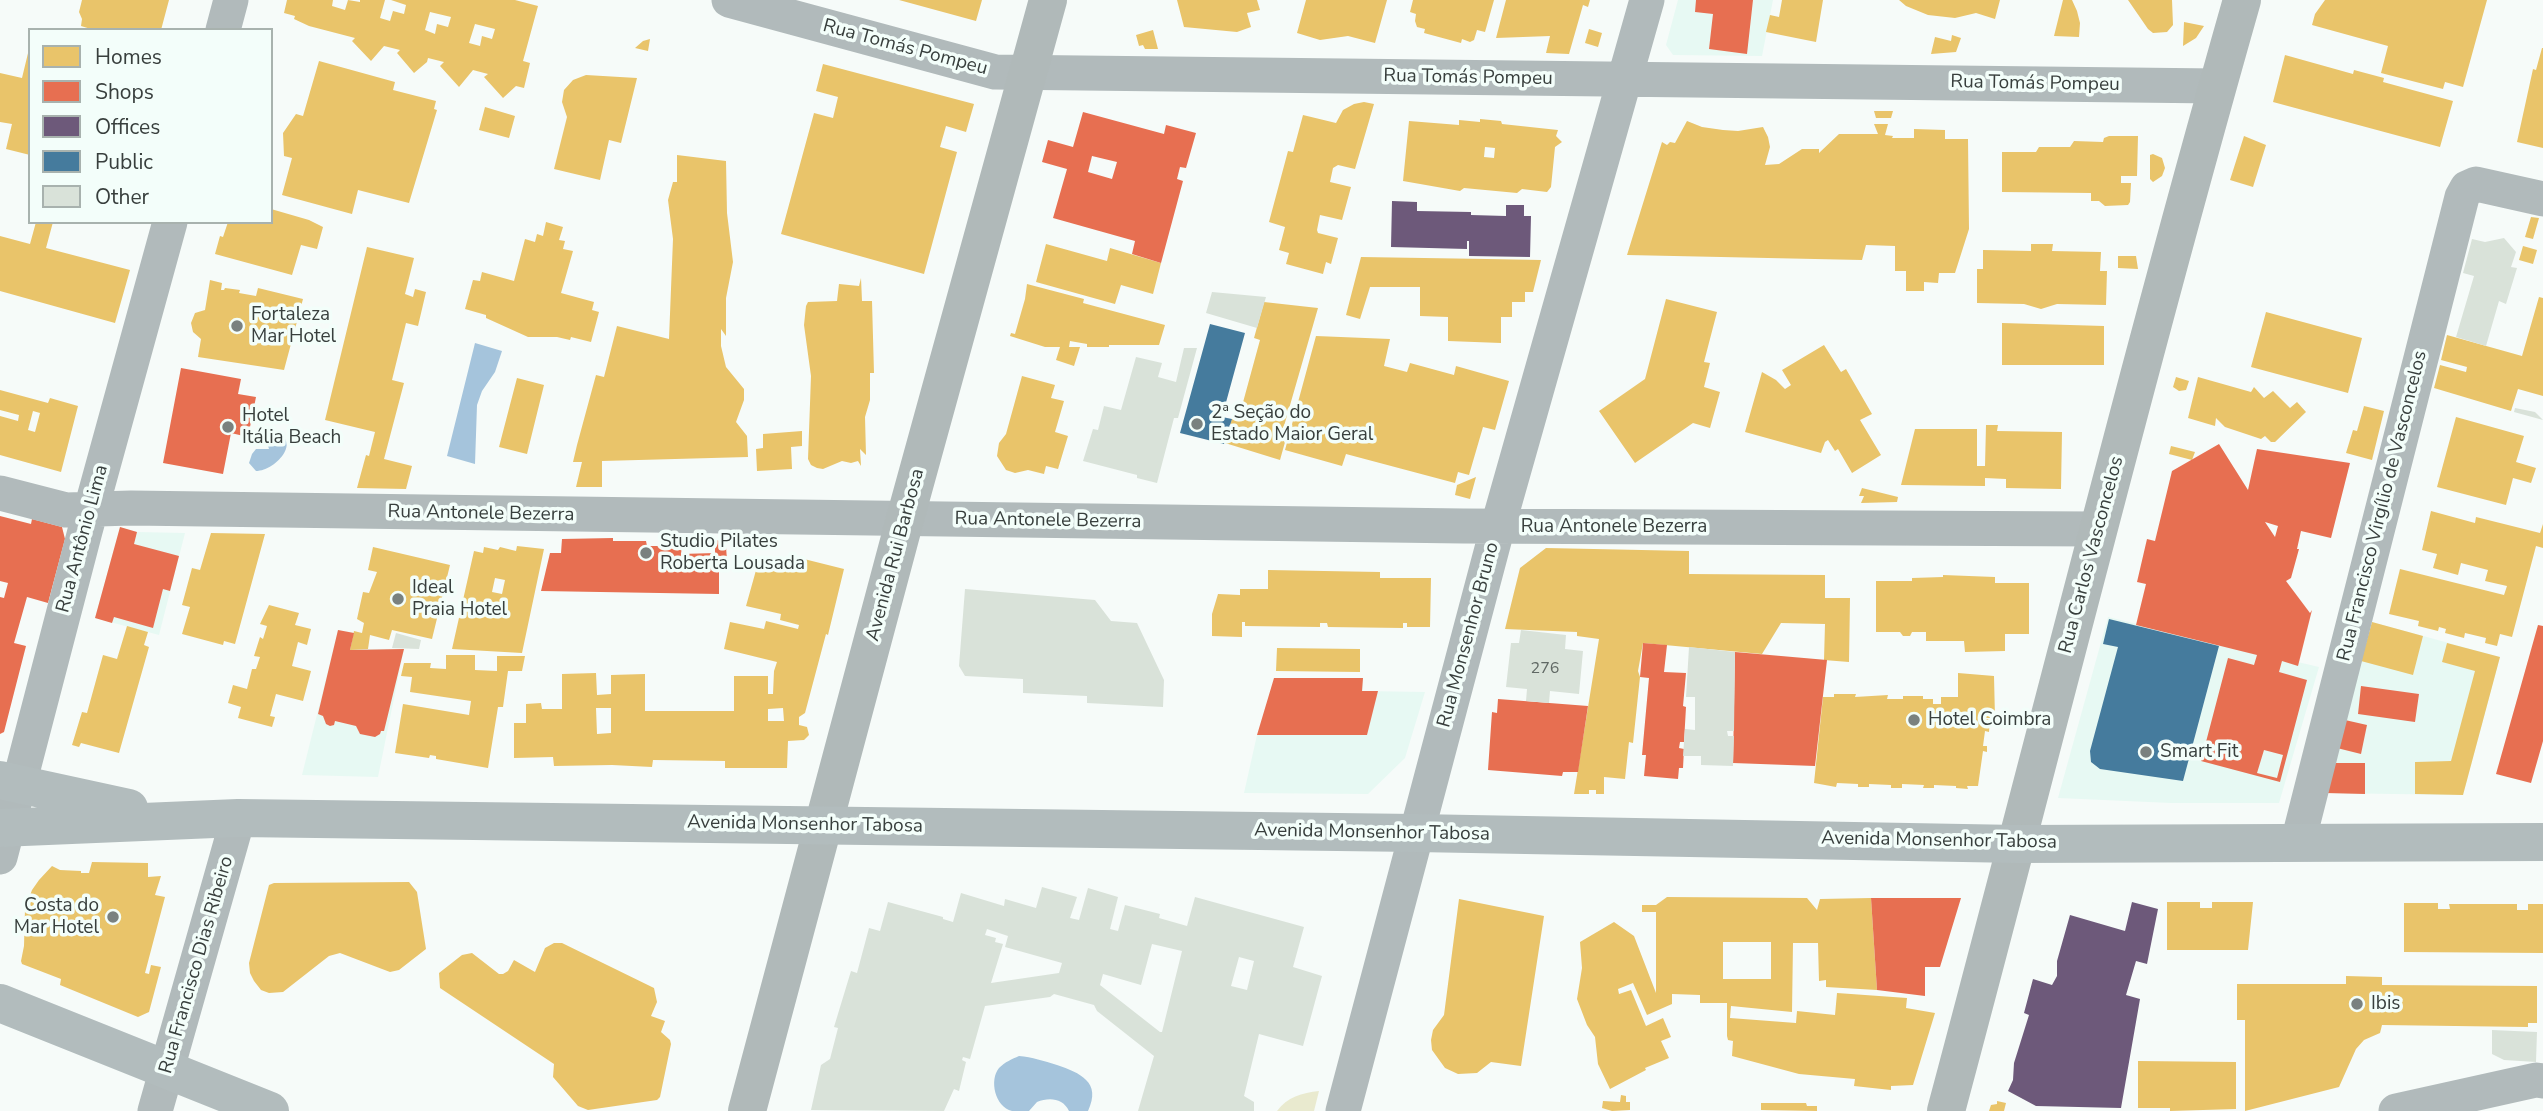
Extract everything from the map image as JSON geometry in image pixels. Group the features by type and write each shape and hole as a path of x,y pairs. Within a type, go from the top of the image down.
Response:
{"main road":[{"name":"Avenida Rui Barbosa","path":"747,1111 905,519 1048,0"},
{"name":"Rua Carlos Vasconcelos","path":"1946,1111 2018,844 2097,529 2242,0"},
{"name":"Avenida Monsenhor Tabosa","path":"9,783 105,804 200,818"},
{"name":"Avenida Monsenhor Tabosa","path":"2,838 200,818 238,818 1416,833 2018,844 2543,842"},
{"path":"0,1003 270,1111"}],"street":[{"path":"224,28 231,0"},
{"name":"Rua Tomás Pompeu","path":"729,0 995,72 2217,86"},
{"name":"Rua Monsenhor Bruno","path":"1343,1111 1498,526 1647,0"},
{"name":"Rua Francisco Virgílio de Vasconcelos","path":"2298,842 2462,197 2467,188 2476,184 2543,199"},
{"name":"Rua Antônio Lima","path":"2,838 9,783 91,509 169,224"},
{"name":"Rua Antonele Bezerra","path":"0,493 66,510 1498,526 2097,529"},
{"name":"Rua Francisco Dias Ribeiro","path":"155,1111 238,818"},
{"path":"2396,1111 2536,1080 2543,1081"}],"shaded area":[{"path":"1678,0 1773,0 1762,56 1673,55 1666,45"},
{"path":"120,527 137,532 185,533 159,635 95,618"},
{"path":"2108,617 2319,667 2279,803 2171,803 2058,798"},
{"path":"2372,622 2500,657 2463,795 2325,793"},
{"path":"338,630 354,633 357,649 404,649 378,777 302,775"},
{"path":"1363,678 1363,691 1425,692 1405,758 1368,794 1244,793 1257,735"}],"green space":[{"path":"1319,1091 1314,1111 1277,1111 1295,1096"}],"water":[{"path":"475,343 502,351 495,372 482,391 477,405 475,464 447,456"},
{"path":"269,432 280,435 286,440 287,446 279,460 256,471 249,463 252,454 256,449 269,449 265,436"},
{"path":"1019,1056 1057,1065 1081,1075 1092,1093 1088,1111 1069,1111 1063,1103 1051,1099 1037,1102 1029,1111 1012,1111 1006,1108 995,1092 994,1079 999,1068"}],"building: Homes":[{"path":"82,0 169,0 162,28 88,28 81,26 79,12"},
{"path":"287,0 333,0 332,6 345,10 348,0 385,0 380,18 390,21 393,11 404,14 406,5 391,0 515,0 538,6 523,61 530,63 524,88 516,86 503,98 484,77 488,74 473,70 459,87 440,66 444,62 428,58 414,73 397,53 400,50 384,46 371,61 352,41 355,38 309,26 294,19 295,16 284,13","holes":["430,12 451,17 448,27 437,24 435,34 425,30","475,24 495,29 492,39 482,36 480,46 469,43"]},
{"path":"899,0 982,0 976,21"},
{"path":"1177,0 1257,0 1260,10 1247,13 1251,27 1237,32 1184,27"},
{"path":"1306,0 1387,0 1375,43 1348,36 1320,40 1297,33"},
{"path":"1413,0 1494,0 1485,32 1477,30 1474,40 1470,42 1462,39 1461,43 1424,33 1425,29 1417,27 1416,14 1410,12"},
{"path":"1506,0 1590,0 1588,7 1583,5 1569,54 1546,53 1550,36 1496,38"},
{"path":"1782,0 1823,0 1816,42 1766,32 1770,15 1779,17"},
{"path":"1899,0 2000,0 1995,19 1976,13 1955,18 1928,15 1906,6"},
{"path":"2063,0 2072,0 2077,11 2079,37 2054,36"},
{"path":"2128,0 2172,0 2173,25 2167,32 2153,33"},
{"path":"2325,0 2487,0 2463,87 2445,82 2443,89 2381,73 2388,46 2312,25 2315,14"},
{"path":"2184,22 2204,26 2196,38 2183,46"},
{"path":"1589,29 1602,33 1598,47 1585,43"},
{"path":"1153,30 1158,49 1139,46 1136,35"},
{"path":"1952,35 1961,38 1956,52 1931,54 1935,37 1951,41"},
{"path":"650,39 648,51 635,48 643,41"},
{"path":"2542,48 2543,148 2517,142 2533,69 2536,70"},
{"path":"28,53 28,154 6,149 12,124 0,122 0,73 22,78"},
{"path":"2285,55 2353,74 2354,70 2384,78 2383,82 2453,101 2440,147 2273,102"},
{"path":"319,61 395,82 393,90 436,101 434,109 437,110 409,203 358,190 352,214 282,195 292,158 284,156 283,133 296,114 303,116"},
{"path":"823,64 974,104 966,132 946,126 940,147 957,152 924,274 781,234 814,113 833,118 838,97 816,91"},
{"path":"586,75 637,78 621,143 609,140 600,180 554,169 567,117 562,102 564,90 573,80"},
{"path":"1364,102 1374,104 1355,169 1338,165 1333,168 1330,182 1351,187 1342,220 1320,215 1318,233 1338,238 1331,264 1326,262 1323,274 1286,264 1289,253 1279,250 1285,227 1269,222 1288,151 1293,152 1303,115 1336,123 1343,110"},
{"path":"485,107 515,116 509,138 479,130"},
{"path":"1874,111 1893,111 1891,118 1876,118"},
{"path":"1480,119 1501,121 1502,124 1558,130 1556,136 1562,142 1555,147 1551,187 1547,192 1522,189 1517,193 1464,188 1460,191 1403,181 1409,121 1459,125 1459,120 1480,122","holes":["1485,147 1495,148 1494,158 1484,157"]},
{"path":"1687,121 1702,127 1723,130 1738,131 1763,127 1770,147 1765,165 1779,164 1802,149 1819,149 1819,153 1839,134 1878,134 1874,124 1888,124 1885,135 1893,136 1892,138 1914,138 1914,129 1945,130 1945,139 1968,139 1969,229 1955,273 1939,273 1938,283 1924,282 1924,291 1906,291 1906,271 1895,271 1895,246 1866,245 1862,260 1627,255 1662,142 1667,145 1670,142 1675,143"},
{"path":"2138,136 2137,176 2121,176 2121,183 2131,183 2128,205 2105,206 2099,201 2091,201 2091,193 2002,192 2002,152 2036,152 2039,147 2070,147 2074,141 2103,142 2104,138"},
{"path":"2244,136 2266,145 2253,187 2230,180"},
{"path":"677,155 726,161 727,213 733,262 726,298 726,336 721,329 721,346 726,367 744,389 744,400 736,422 747,436 748,457 602,461 602,487 576,487 582,462 573,462 577,445 596,375 604,377 617,326 669,339 673,239 668,200 673,182 677,182"},
{"path":"2150,155 2162,158 2165,168 2162,176 2153,182 2150,179"},
{"path":"273,210 323,227 317,249 301,245 292,275 215,254 220,236 223,237 227,224 273,224"},
{"path":"2531,217 2539,218 2533,239 2525,237"},
{"path":"546,222 563,227 559,240 565,241 563,249 573,251 561,293 594,302 592,310 599,312 591,342 571,337 570,340 528,337 486,318 486,315 465,309 473,280 480,281 482,272 514,281 525,239 535,242 537,234 543,236"},
{"path":"35,224 52,224 46,248 130,270 115,323 0,291 0,236 30,244"},
{"path":"1046,244 1107,261 1110,248 1161,263 1153,294 1121,285 1115,304 1036,282"},
{"path":"2031,244 2053,244 2052,251 2101,252 2100,271 2107,271 2106,305 2057,304 2041,309 2024,304 1977,303 1977,269 1983,269 1983,250 2031,251"},
{"path":"2523,246 2537,250 2533,264 2519,260"},
{"path":"367,247 414,258 405,294 413,297 415,289 426,292 418,326 406,323 392,380 404,383 384,459 412,466 406,489 357,488 375,432 325,420"},
{"path":"2118,256 2136,256 2138,269 2118,268"},
{"path":"1361,257 1541,260 1533,292 1525,292 1525,302 1512,302 1512,317 1501,317 1501,343 1448,341 1448,317 1420,316 1420,287 1370,287 1360,319 1346,315"},
{"path":"861,278 862,301 872,301 874,373 870,373 870,400 865,417 866,455 860,449 861,466 858,461 842,461 823,469 817,468 811,465 808,459 811,376 804,325 806,306 808,302 837,301 839,284 859,286"},
{"path":"210,280 222,283 221,290 240,290 239,293 256,296 258,288 303,299 284,370 198,357 201,339 193,332 191,323 195,313 205,310"},
{"path":"1027,284 1084,299 1083,303 1165,325 1159,345 1087,347 1087,344 1070,341 1069,347 1080,347 1074,366 1056,360 1060,347 1045,347 1010,336 1011,333 1015,334"},
{"path":"2539,297 2543,298 2543,396 2518,389 2511,411 2434,388 2440,365 2466,372 2467,367 2441,360 2447,335 2522,356"},
{"path":"1666,299 1717,312 1704,362 1710,363 1704,387 1720,392 1710,428 1693,423 1635,463 1599,411 1645,379"},
{"path":"1264,302 1318,308 1282,433 1287,435 1280,460 1225,443 1233,415 1239,417 1260,340 1254,338"},
{"path":"2266,312 2362,338 2348,393 2251,367"},
{"path":"2002,323 2104,326 2104,365 2002,365"},
{"path":"1316,336 1390,339 1384,366 1407,372 1410,363 1454,375 1456,366 1509,381 1495,430 1483,427 1469,475 1458,472 1455,483 1346,454 1342,466 1285,450"},
{"path":"1824,345 1841,372 1846,369 1872,414 1860,420 1881,455 1852,473 1838,449 1835,451 1828,440 1821,453 1745,432 1762,372 1785,389 1791,385 1782,370"},
{"path":"1022,376 1055,385 1051,398 1064,401 1055,432 1068,436 1058,469 1046,466 1044,474 1028,470 1015,473 1006,470 997,456"},
{"path":"2176,377 2189,381 2186,390 2179,391 2173,387"},
{"path":"2198,377 2251,392 2254,387 2264,398 2273,391 2290,408 2297,402 2306,412 2275,442 2265,436 2261,439 2225,427 2216,418 2215,426 2188,418"},
{"path":"517,378 544,385 527,454 499,447"},
{"path":"0,390 48,403 50,398 78,406 61,472 0,455 0,416 18,421 19,415 0,410","holes":["33,411 40,413 35,432 28,430"]},
{"path":"2364,406 2384,411 2372,460 2346,453 2353,430 2357,431"},
{"path":"2456,417 2524,436 2516,462 2536,468 2531,483 2513,478 2506,505 2437,487"},
{"path":"1986,425 1998,425 1997,431 2062,432 2061,489 2006,488 2006,479 1985,478 1985,486 1901,485 1915,429 1977,429 1977,466 1985,466"},
{"path":"802,431 802,446 791,447 792,469 757,471 756,449 763,448 763,434"},
{"path":"2171,446 2195,452 2192,460 2169,454"},
{"path":"1476,477 1470,499 1455,495 1457,485"},
{"path":"1862,488 1898,497 1897,502 1861,503 1864,496 1859,496"},
{"path":"2431,511 2475,523 2476,517 2540,533 2543,524 2543,548 2536,546 2512,637 2500,634 2497,646 2485,643 2486,638 2465,633 2464,638 2445,633 2446,629 2439,627 2438,631 2418,626 2419,621 2389,614 2400,569 2504,595 2507,586 2485,581 2488,570 2461,563 2458,575 2433,568 2437,554 2422,550"},
{"path":"211,533 265,534 235,644 224,641 223,645 182,634 190,607 182,605 192,568 200,570"},
{"path":"517,546 544,549 522,653 452,649 474,551 483,553 484,547 498,550 500,547 516,551","holes":["495,578 505,580 502,594 492,592"]},
{"path":"373,547 450,565 432,639 392,630 389,640 370,635 368,649 350,650 354,631 362,633 364,623 357,619 363,592 369,593 377,572 368,570"},
{"path":"1546,548 1689,551 1689,574 1825,575 1825,598 1850,598 1849,662 1824,660 1825,624 1781,623 1762,654 1643,643 1638,671 1640,677 1633,743 1629,742 1625,779 1604,777 1604,794 1589,790 1589,794 1574,794 1599,639 1577,636 1577,632 1505,629 1520,568"},
{"path":"760,556 790,563 792,556 844,569 805,713 799,717 799,725 807,727 809,735 804,740 788,741 787,768 725,768 725,761 653,760 652,767 554,766 553,757 514,758 514,723 526,723 526,704 541,703 542,709 562,709 562,674 596,673 597,695 611,694 611,675 645,674 645,711 734,711 734,676 768,676 768,694 773,694 777,662 724,649 730,622 764,629 766,621 798,629 799,625 780,620 781,614 746,606","holes":["596,708 611,708 611,733 597,734","783,708 784,721 768,721 768,709"]},
{"path":"1268,570 1380,572 1380,578 1431,578 1430,627 1407,627 1407,623 1403,623 1403,628 1328,627 1327,623 1320,623 1320,627 1245,626 1245,622 1242,622 1242,637 1212,636 1212,614 1218,594 1240,595 1240,589 1268,589"},
{"path":"1943,575 1995,577 1995,583 2029,583 2029,634 2005,634 2005,651 1965,652 1964,641 1926,641 1926,632 1912,632 1910,636 1903,636 1900,632 1876,632 1876,581 1912,581 1912,578"},
{"path":"269,605 299,613 295,625 311,629 307,645 298,642 292,666 311,671 303,701 276,694 270,716 275,717 272,727 238,718 241,707 228,703 233,685 247,689 252,669 256,669 260,657 254,656 267,626 260,624"},
{"path":"2372,622 2423,636 2413,675 2361,661"},
{"path":"127,626 148,632 144,645 149,647 119,753 81,743 79,747 72,745 82,712 87,713 103,655 117,659"},
{"path":"2447,643 2500,657 2463,795 2415,794 2415,762 2451,761 2475,671 2442,662"},
{"path":"1277,648 1360,649 1360,672 1276,671"},
{"path":"446,655 475,655 475,670 497,671 497,656 525,656 522,671 508,671 503,707 498,707 488,768 436,759 436,756 430,755 429,758 395,753 403,704 469,715 471,701 410,692 412,677 401,676 404,663 431,663 430,668 446,669"},
{"path":"1958,673 1994,676 1995,718 1983,718 1990,720 1989,732 1985,731 1983,746 1987,746 1987,752 1983,751 1978,786 1967,786 1968,789 1934,785 1934,788 1923,788 1924,785 1902,784 1902,788 1891,788 1891,785 1869,784 1869,787 1858,787 1858,784 1837,783 1836,787 1814,783 1823,697 1834,697 1834,694 1856,694 1855,697 1888,695 1887,699 1923,696 1923,699 1933,699 1933,704 1941,704 1941,697 1958,697"},
{"path":"92,862 148,863 148,877 161,876 155,895 165,897 145,973 149,974 151,965 161,967 149,1012 138,1017 60,985 61,979 22,964 21,961 25,909 39,880 52,866 60,870 89,873"},
{"path":"409,882 417,892 426,949 399,970 390,972 340,953 329,956 283,992 269,993 261,990 254,981 249,963 269,885"},
{"path":"1667,897 1807,898 1817,910 1820,899 1871,898 1877,990 1826,987 1826,980 1819,981 1818,943 1793,943 1792,1012 1731,1006 1730,1018 1796,1023 1797,1011 1835,1015 1837,993 1907,998 1906,1008 1935,1013 1913,1085 1891,1086 1891,1090 1854,1086 1855,1079 1799,1074 1732,1056 1733,1041 1728,1040 1727,1036 1727,1003 1700,1003 1700,995 1672,994 1672,1004 1647,1015 1633,983 1618,989 1619,994 1631,990 1646,1026 1663,1018 1671,1037 1661,1041 1669,1058 1645,1068 1646,1070 1610,1089 1598,1064 1595,1037 1577,999 1582,968 1580,942 1614,922 1634,936 1656,993 1656,912 1642,912 1642,905 1656,905","holes":["1723,942 1771,942 1771,979 1723,979"]},
{"path":"1459,899 1544,916 1521,1066 1491,1062 1477,1073 1458,1074 1445,1068 1432,1050 1433,1030 1444,1015"},
{"path":"2167,902 2200,902 2200,908 2212,908 2212,902 2253,902 2248,950 2167,950"},
{"path":"2404,903 2438,903 2438,909 2450,909 2449,904 2517,904 2517,910 2528,910 2528,904 2543,904 2543,953 2404,952"},
{"path":"554,943 562,943 654,988 657,1002 651,1016 665,1021 661,1032 671,1044 660,1097 657,1100 588,1110 578,1106 553,1077 554,1064 440,988 439,973 462,955 472,953 499,974 508,971 514,960 535,972 545,948"},
{"path":"2346,976 2382,977 2382,985 2537,986 2537,1023 2528,1023 2528,1027 2382,1025 2380,1033 2364,1040 2356,1049 2339,1087 2245,1111 2245,1020 2237,1020 2237,984 2346,984"},
{"path":"2138,1061 2236,1062 2236,1109 2170,1111 2170,1108 2138,1108"},
{"path":"1621,1095 1626,1096 1626,1102 1630,1102 1630,1110 1612,1111 1602,1108 1603,1101 1620,1102"},
{"path":"1997,1101 2006,1103 2004,1111 1989,1111 1991,1105 1997,1104"},
{"path":"1761,1103 1806,1103 1807,1106 1817,1106 1817,1111 1761,1110"}],"building: Shops":[{"path":"1696,0 1753,0 1747,54 1709,49 1713,14 1695,12"},
{"path":"1083,112 1164,134 1166,125 1196,133 1186,168 1180,167 1177,179 1183,181 1161,263 1132,254 1135,241 1053,218 1067,169 1042,162 1048,140 1073,147","holes":["1092,156 1117,162 1112,179 1088,172"]},
{"path":"181,368 241,379 238,394 256,397 248,437 231,433 223,474 163,463"},
{"path":"2219,444 2248,490 2257,449 2350,463 2331,538 2301,531 2291,578 2286,581 2310,613 2312,610 2298,666 2282,661 2279,672 2307,680 2280,782 2201,761 2228,658 2254,665 2257,655 2136,625 2146,584 2137,582 2147,539 2155,541 2172,471","holes":["2265,522 2278,526 2275,537","2264,750 2283,755 2277,778 2257,773"]},
{"path":"0,516 31,524 32,519 62,527 65,539 48,603 27,597 14,643 26,646 4,732 0,734 0,597 4,598 8,583 0,581"},
{"path":"120,527 137,532 134,544 179,556 170,591 163,589 153,628 114,617 112,623 95,618"},
{"path":"613,538 613,541 646,541 647,546 682,546 681,554 715,553 715,540 721,541 726,547 727,560 716,560 715,567 719,567 719,594 541,591 550,553 561,553 562,539"},
{"path":"2538,625 2543,626 2543,741 2531,783 2496,774"},
{"path":"338,630 354,633 350,650 404,649 384,731 375,737 360,734 356,726 335,721 334,725 330,726 326,724 323,716 318,714"},
{"path":"1643,643 1667,645 1664,672 1686,673 1684,742 1680,742 1679,748 1684,749 1683,768 1679,768 1678,779 1644,776 1646,755 1642,755 1649,678 1640,677"},
{"path":"1735,652 1827,660 1815,766 1733,763"},
{"path":"1274,678 1363,678 1362,691 1378,691 1367,735 1257,735"},
{"path":"2361,686 2419,694 2415,722 2358,714"},
{"path":"1498,699 1588,706 1578,772 1563,772 1562,776 1488,770 1492,712 1497,713"},
{"path":"2345,720 2367,725 2361,754 2337,748"},
{"path":"2333,763 2365,763 2365,794 2325,793"},
{"path":"1871,898 1961,898 1940,967 1925,967 1925,996 1877,990"}],"building: Offices":[{"path":"1392,201 1417,202 1417,211 1471,212 1471,215 1506,216 1506,205 1524,205 1524,216 1531,216 1530,257 1469,256 1469,241 1467,249 1391,247"},
{"path":"2132,902 2158,909 2147,964 2136,961 2126,995 2140,999 2121,1108 2036,1106 2008,1091 2029,1015 2024,1013 2033,979 2052,985 2057,976 2057,961 2070,915 2125,931"}],"building: Public":[{"path":"1210,324 1245,333 1222,417 1232,419 1224,444 1180,433"},
{"path":"2109,619 2219,646 2183,781 2100,769 2091,762 2090,751 2118,647 2103,644"}],"building: Other":[{"path":"2504,238 2516,252 2511,267 2517,268 2506,304 2499,301 2486,346 2456,337 2474,276 2463,273 2472,239 2485,242"},
{"path":"1212,292 1266,297 1257,328 1206,313"},
{"path":"1184,348 1197,348 1178,418 1174,418 1157,483 1083,461 1093,429 1098,430 1104,406 1121,410 1136,357 1162,363 1158,377 1176,382"},
{"path":"2515,408 2535,412 2543,420 2514,412"},
{"path":"965,589 1095,600 1111,621 1137,623 1164,680 1163,707 1087,703 1087,696 1023,693 1023,679 965,676 959,666"},
{"path":"1521,630 1566,635 1565,649 1583,651 1579,694 1550,691 1549,703 1526,701 1527,689 1506,687 1511,643 1519,643"},
{"path":"396,633 421,640 419,649 392,648"},
{"path":"1689,647 1735,652 1734,731 1727,731 1728,736 1734,736 1733,766 1701,765 1701,756 1683,756 1685,729 1695,730 1695,697 1686,697"},
{"path":"1042,887 1077,897 1070,918 1079,920 1088,888 1118,897 1110,929 1118,931 1125,905 1160,914 1159,918 1187,926 1195,897 1304,927 1293,967 1322,976 1303,1046 1259,1034 1244,1096 1254,1102 1254,1111 1138,1111 1154,1056 1097,1011 1094,1005 1054,994 1050,997 985,1006 970,1059 963,1057 962,1060 966,1062 959,1091 954,1089 944,1111 811,1110 821,1065 830,1059 838,1028 834,1027 851,971 857,973 869,928 880,931 888,902 953,922 961,893 1004,906 1005,899 1036,908","holes":["987,929 1008,936 1005,947 1062,963 1059,973 991,983 1003,944 995,942 996,938 985,935","1152,944 1182,951 1162,1032 1100,985 1103,974 1141,985","1239,957 1254,961 1247,990 1231,986"]},
{"path":"2492,1030 2537,1032 2536,1062 2504,1060 2492,1054"}],"place":[{"name":"Fortaleza Mar Hotel","path":"237,326"},
{"name":"2ª Seção do Estado Maior Geral","path":"1197,424"},
{"name":"Hotel Itália Beach","path":"228,427"},
{"name":"Studio Pilates Roberta Lousada","path":"646,553"},
{"name":"Ideal Praia Hotel","path":"398,599"},
{"name":"Hotel Coimbra","path":"1914,720"},
{"name":"Smart Fit","path":"2146,752"},
{"name":"Costa do Mar Hotel","path":"113,917"},
{"name":"Ibis","path":"2357,1004"}]}
